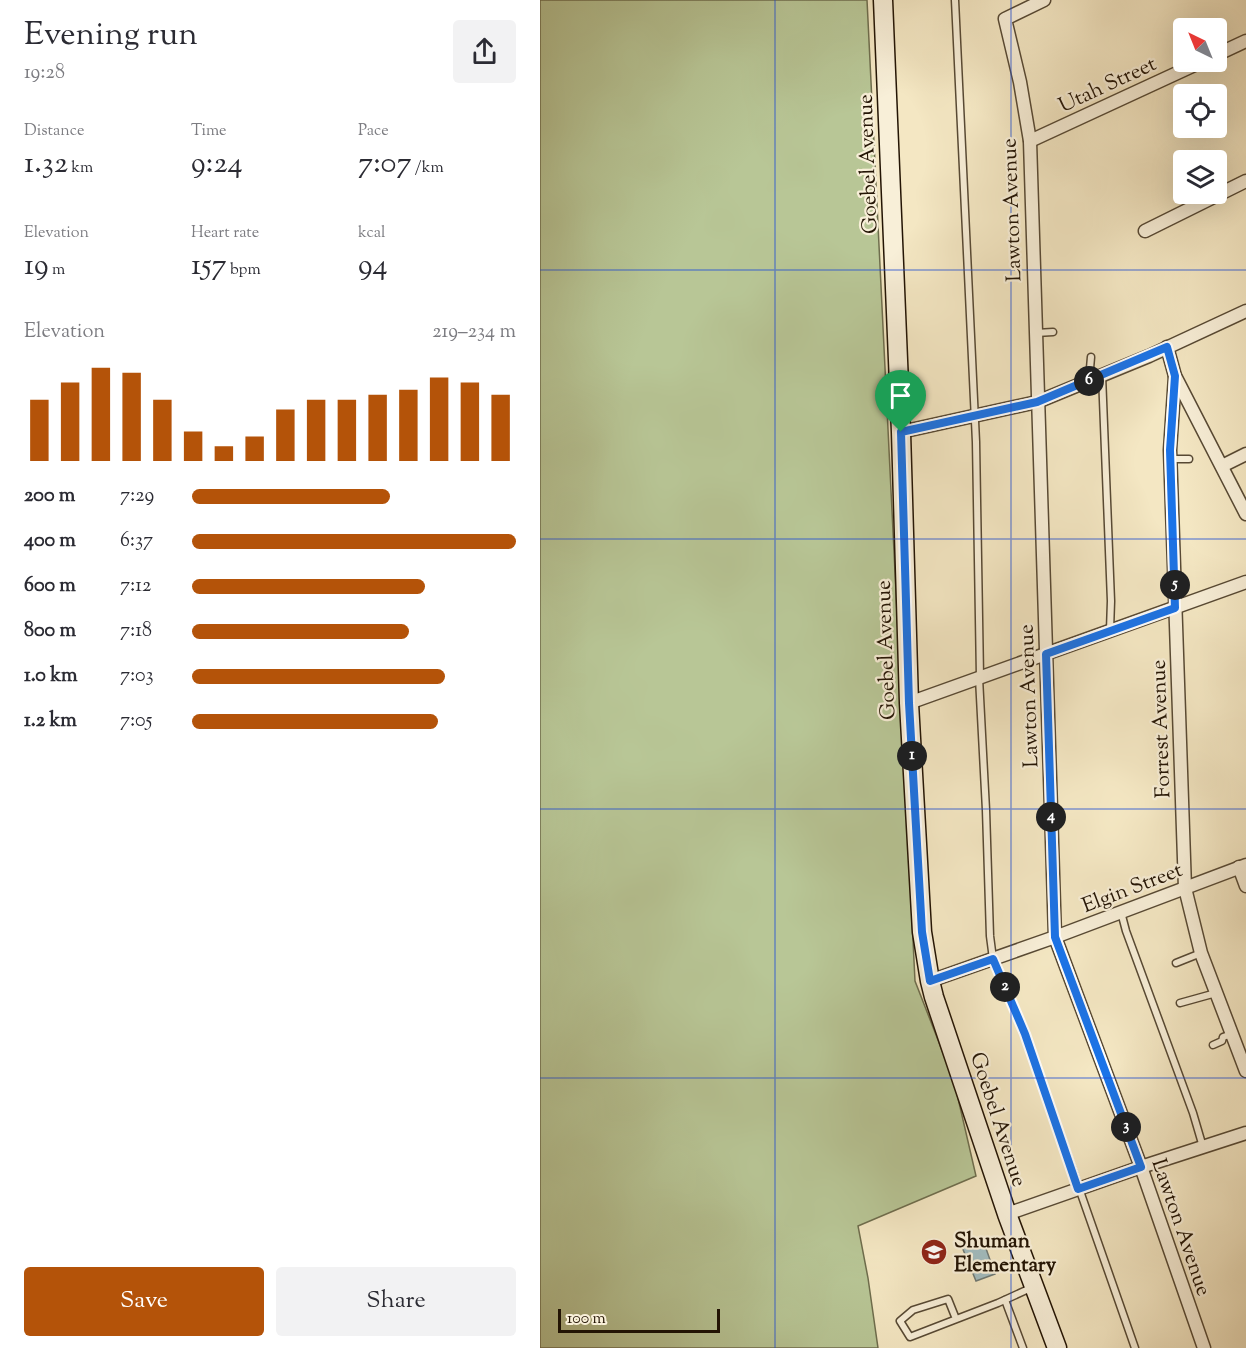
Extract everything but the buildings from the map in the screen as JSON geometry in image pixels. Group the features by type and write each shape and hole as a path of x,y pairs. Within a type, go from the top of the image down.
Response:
{"street":[{"name":"Goebel Avenue","path":"883,0 901,432 909,703 922,932 934,997 1006,1214 1056,1348"},
{"name":"Lawton Avenue","path":"1044,0 1005,19 1020,82 1030,141 1055,937 1141,1167 1204,1348"},
{"path":"1227,49 1246,41"},
{"name":"Utah Street","path":"1030,141 1180,72"},
{"path":"1145,231 1246,181"},
{"path":"901,432 1037,402 1246,311"},
{"path":"1167,347 1175,376 1246,514"},
{"name":"Forrest Avenue","path":"1175,376 1171,459 1185,888 1201,952 1246,1071"},
{"path":"1222,466 1246,454"},
{"path":"909,703 1246,582"},
{"path":"1243,866 1246,886"},
{"name":"Elgin Street","path":"930,981 1055,937 1243,866"},
{"path":"1006,1214 1246,1133"}],"lane":[{"path":"955,0 974,416 980,677 990,936 993,959 1025,1034 1135,1348"},
{"path":"1035,333 1053,332"},
{"path":"1089,380 1091,357"},
{"path":"1102,375 1110,631"},
{"path":"1171,459 1189,459"},
{"path":"1121,912 1203,1147"},
{"path":"1176,963 1201,952"},
{"path":"1180,1004 1216,993"},
{"path":"1213,1045 1222,1041 1222,1037 1232,1034"},
{"path":"956,1319 948,1299 913,1310 900,1321 910,1337 1005,1300 1034,1287"},
{"path":"1005,1300 1023,1348"}],"green space":[{"path":"540,0 867,0 915,981 954,1081 976,1176 858,1226 878,1348 540,1348"}],"water":[{"path":"983,1240 995,1274 976,1281 962,1247"}],"place":[{"name":"Shuman Elementary","path":"934,1252"}],"route":[{"path":"1167,347 1175,376 1170,450 1175,608 1046,654 1055,937 1141,1167 1078,1189 1025,1034 993,959 930,981 922,932 909,703 901,432 1037,402 1167,347"}]}
